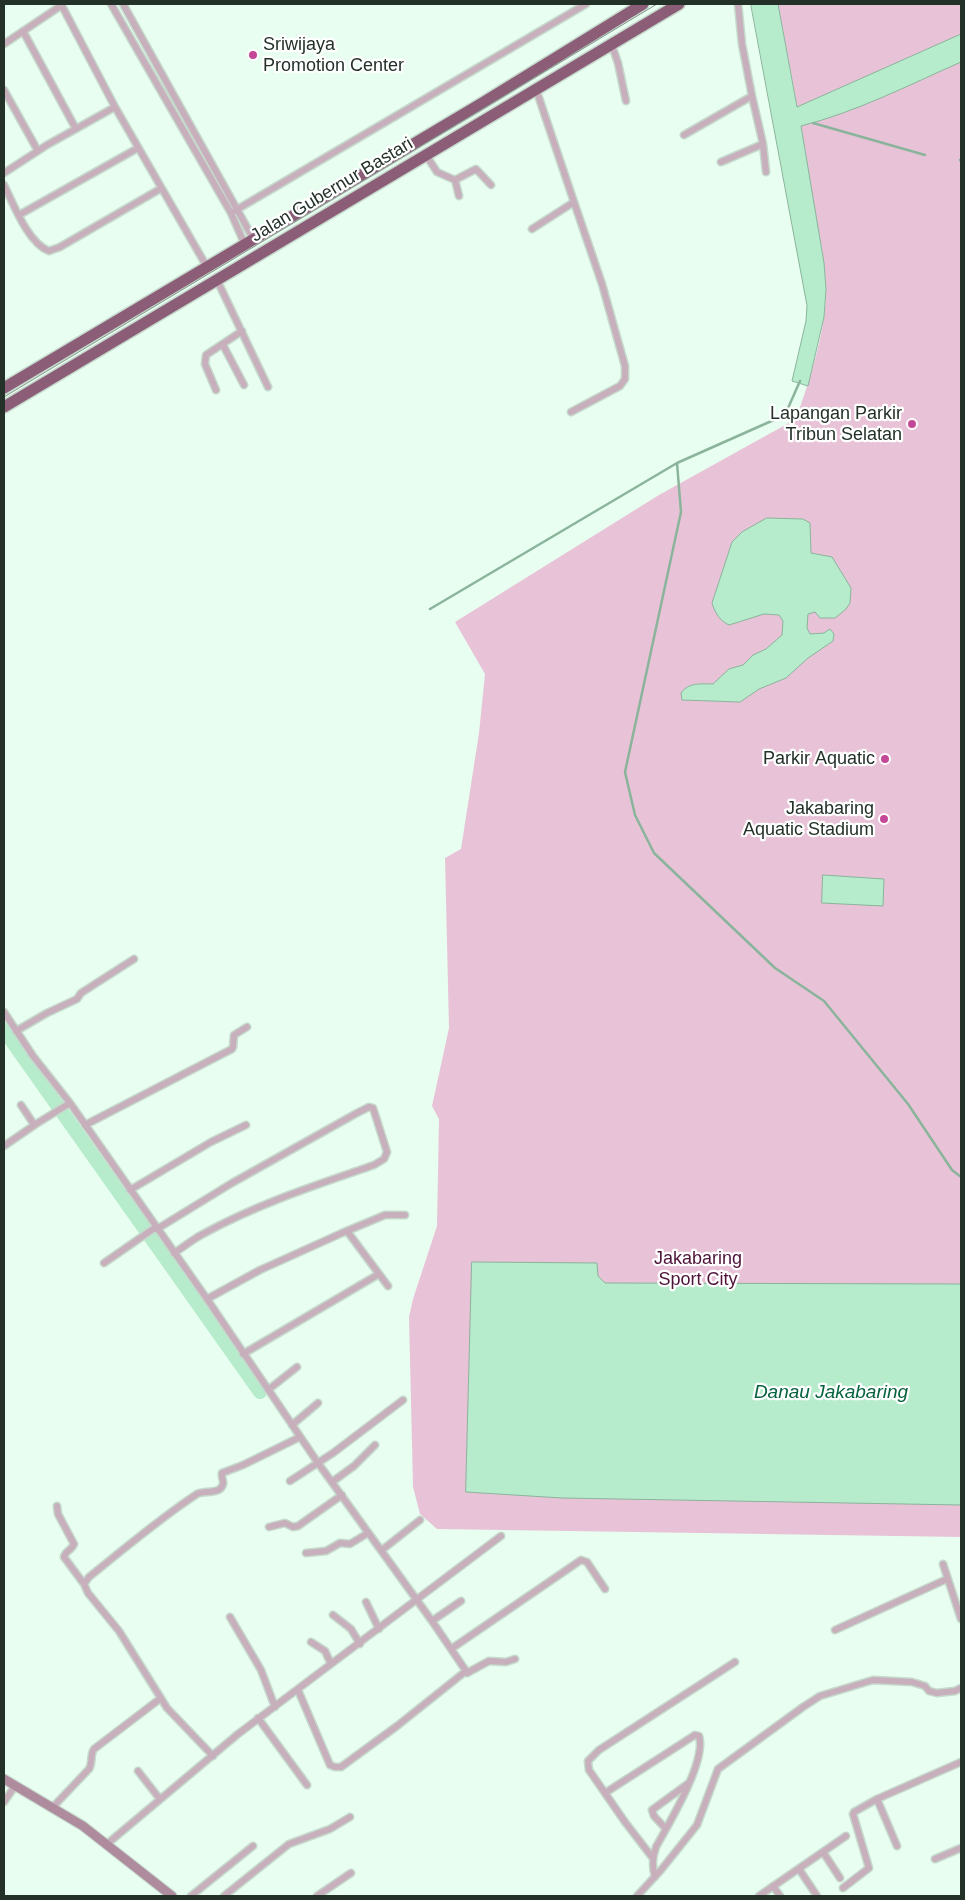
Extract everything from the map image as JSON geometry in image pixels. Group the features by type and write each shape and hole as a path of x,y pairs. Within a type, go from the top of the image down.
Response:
{"highway":[{"name":"Jalan Gubernur Bastari","path":"4,388 207,268 248,238 484,102 643,4"},
{"name":"Jalan Gubernur Bastari","path":"4,407 678,4"},
{"path":"15,381 21,397"}],"street":[{"path":"111,4 235,221 248,238"},
{"path":"123,4 243,218 248,238"},
{"path":"231,213 586,4"},
{"path":"738,4 742,44 763,144 766,172"},
{"path":"4,44 62,5 160,189 207,268"},
{"path":"23,32 76,129"},
{"path":"611,44 618,63 626,101"},
{"path":"4,90 38,151"},
{"path":"536,90 602,284 625,366 625,379 620,386 571,412"},
{"path":"684,135 752,96"},
{"path":"4,173 38,151 115,107"},
{"path":"721,162 763,144"},
{"path":"19,215 138,148"},
{"path":"426,155 437,172 455,180"},
{"path":"455,180 476,169 491,186"},
{"path":"455,180 459,196"},
{"path":"4,185 33,241 42,249 49,251 60,247 160,189"},
{"path":"532,228 574,202"},
{"path":"217,280 268,387"},
{"path":"216,390 205,364 205,359 208,353 242,332"},
{"path":"222,345 244,385"},
{"path":"16,1032 47,1012 77,999 81,993 134,959"},
{"path":"4,1012 16,1032 85,1124 318,1463 382,1550 466,1671 397,1726 341,1767 330,1765 298,1690"},
{"path":"85,1124 232,1049 234,1035 247,1027"},
{"path":"4,1146 70,1103"},
{"path":"21,1105 36,1124"},
{"path":"104,1263 137,1239 232,1183 348,1118 367,1108 373,1108 387,1152 384,1159 374,1165 299,1191 254,1210 194,1239 174,1253"},
{"path":"130,1190 211,1142 246,1125"},
{"path":"207,1299 274,1263 347,1231 385,1216 405,1215"},
{"path":"347,1231 388,1286"},
{"path":"243,1354 265,1339 378,1274"},
{"path":"268,1390 296,1367"},
{"path":"290,1481 333,1453 403,1400"},
{"path":"292,1425 318,1403"},
{"path":"84,1584 89,1577 154,1524 201,1492 214,1492 221,1488 223,1484 222,1473 243,1465 300,1437"},
{"path":"332,1482 354,1466 375,1445"},
{"path":"269,1526 285,1523 293,1527 298,1526 342,1495"},
{"path":"57,1506 58,1514 74,1544 65,1553 64,1557 84,1584 88,1593 119,1631 171,1712 213,1756"},
{"path":"382,1550 420,1520"},
{"path":"306,1553 326,1551 340,1543 350,1544 368,1533"},
{"path":"107,1844 159,1798 258,1718 360,1644 501,1536"},
{"path":"451,1649 581,1560 587,1562 605,1589"},
{"path":"943,1564 961,1618"},
{"path":"836,1630 947,1579"},
{"path":"432,1621 461,1601"},
{"path":"366,1602 379,1629"},
{"path":"333,1615 351,1629 360,1644"},
{"path":"230,1617 261,1670 275,1707"},
{"path":"312,1642 325,1652 332,1664"},
{"path":"467,1673 489,1661 506,1662 515,1660"},
{"path":"652,1857 589,1770 588,1761 592,1756 637,1725 735,1662"},
{"path":"637,1896 697,1825 718,1769 808,1703 820,1696 873,1680 912,1682 925,1686 929,1691 937,1694 961,1688"},
{"path":"52,1808 89,1769 92,1764 92,1751 161,1698"},
{"path":"258,1718 307,1785"},
{"path":"605,1793 697,1735 700,1739 699,1754 690,1782 652,1857 652,1868 655,1877"},
{"path":"843,1888 869,1868 854,1812 877,1799 961,1762"},
{"path":"138,1771 159,1798"},
{"path":"4,1779 83,1826 172,1896"},
{"path":"666,1829 654,1816 652,1810 690,1782"},
{"path":"4,1802 14,1786"},
{"path":"877,1799 897,1846"},
{"path":"224,1896 289,1844 330,1829 350,1817"},
{"path":"759,1896 846,1836"},
{"path":"192,1896 253,1846"},
{"path":"935,1859 961,1848"},
{"path":"823,1852 840,1878"},
{"path":"799,1868 818,1896"},
{"path":"317,1896 351,1873"},
{"path":"773,1886 780,1896"}],"green space":[{"name":"Jakabaring Sport City","path":"778,4 961,4 961,1537 437,1529 420,1514 413,1487 409,1317 437,1226 439,1119 432,1106 449,1028 445,858 461,849 479,733 485,674 455,622 659,495 796,419 812,371 820,338 826,289 821,242"}],"water":[{"path":"751,4 778,4 797,107 961,34 961,62 862,106 801,126 824,263 826,289 824,317 808,386 792,381 806,321 807,306"},
{"path":"767,518 803,519 810,523 811,553 832,557 851,588 850,603 835,618 820,618 815,612 808,614 807,628 810,634 824,633 830,629 834,634 833,641 808,658 786,678 759,689 740,702 682,700 681,693 684,689 696,684 713,684 729,669 743,665 753,655 766,649 782,635 783,621 779,615 764,614 729,625 718,616 712,603 732,542 742,532"},
{"path":"823,875 884,879 883,906 822,903"},
{"name":"Danau Jakabaring","path":"472,1262 597,1263 598,1276 605,1283 961,1284 961,1505 562,1498 466,1492"}],"waterway":[{"path":"813,123 925,155"},
{"path":"430,609 677,463 785,415 800,381"},
{"path":"677,463 681,512 625,772 635,815 654,853 775,968 824,1001 908,1104 952,1170 961,1177"},
{"path":"4,1030 260,1392"}],"tram line":[{"path":"4,397 657,4"}],"place":[{"name":"Sriwijaya Promotion Center","path":"253,55"},
{"name":"Lapangan Parkir Tribun Selatan","path":"912,424"},
{"name":"Parkir Aquatic","path":"885,759"},
{"name":"Jakabaring Aquatic Stadium","path":"884,819"}]}
